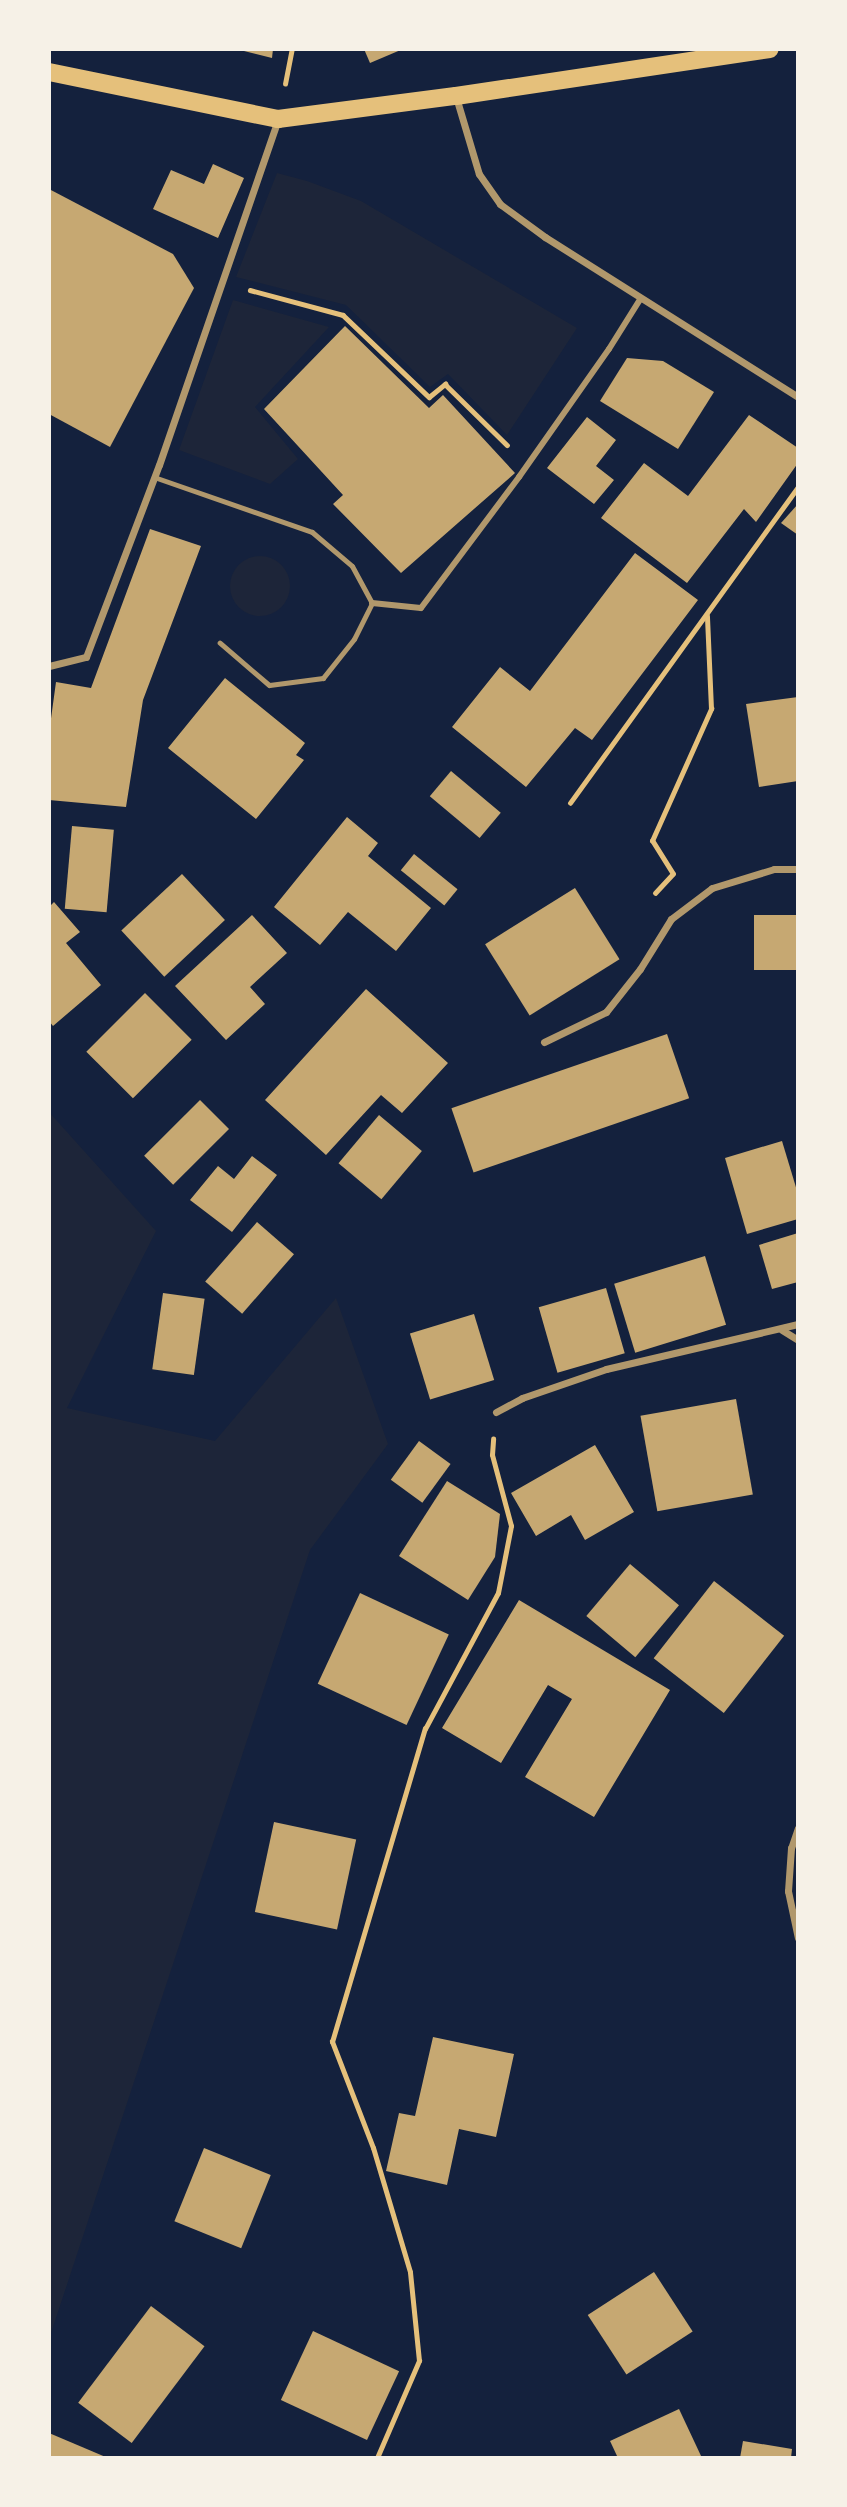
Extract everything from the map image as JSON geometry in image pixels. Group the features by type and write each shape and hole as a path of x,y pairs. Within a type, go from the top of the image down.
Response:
{"main road":[{"path":"49,72 278,119 456,96 769,49"}],"street":[{"path":"456,96 479,174 500,204 641,298 798,397"},
{"path":"49,666 86,657 154,477 278,119"},
{"path":"372,603 421,608 527,465 641,298"},
{"path":"544,1042 606,1012 640,970 671,919 712,888 775,869 798,869"},
{"path":"496,1412 522,1398 606,1369 701,1345 782,1330 798,1324"},
{"path":"782,1330 798,1340"},
{"path":"798,1828 791,1848 788,1891 798,1938"}],"lane":[{"path":"154,477 312,532 352,566 372,603 354,639 323,678 269,685 220,643"}],"path":[{"path":"222,283 343,315 429,397 445,384 527,465"},
{"path":"570,803 798,487"},
{"path":"671,919 644,904 673,874 652,841 711,709 707,615"},
{"path":"377,2458 419,2361 410,2272 373,2148 332,2042 425,1729 498,1593 511,1526 492,1455 496,1412"}],"shaded area":[{"path":"277,173 361,201 577,328 507,435 448,374 430,387 346,305 236,277"},
{"path":"233,300 329,327 255,407 298,459 270,484 179,450"},
{"path":"254,556 266,556 285,569 290,586 288,598 277,611 266,616 254,616 235,603 230,592 230,580 243,561"},
{"path":"49,1112 156,1231 67,1408 215,1441 336,1298 388,1444 310,1550 49,2339"}],"building":[{"path":"236,49 273,49 272,58"},
{"path":"364,49 403,49 370,63"},
{"path":"213,164 244,178 218,238 153,209 171,170 204,184"},
{"path":"49,189 173,254 194,288 110,447 49,414"},
{"path":"345,326 429,408 443,395 515,473 401,573 333,504 343,495 264,409"},
{"path":"627,358 663,361 714,392 678,449 600,401"},
{"path":"749,415 798,448 798,463 756,522 744,509 687,583 601,518 644,463 688,496"},
{"path":"587,417 616,440 596,466 614,480 594,504 547,468"},
{"path":"798,504 798,535 781,523"},
{"path":"150,529 201,546 143,700 126,807 49,800 49,733 56,682 91,688"},
{"path":"635,553 698,600 592,740 575,728 526,787 452,727 500,667 530,691"},
{"path":"225,678 305,743 296,755 304,760 256,819 168,748"},
{"path":"798,697 798,781 759,787 746,704"},
{"path":"451,771 501,813 480,838 430,796"},
{"path":"347,817 378,843 368,856 431,908 396,951 348,912 320,945 274,907"},
{"path":"72,826 114,830 107,912 65,909"},
{"path":"414,854 458,889 444,906 401,870"},
{"path":"182,874 225,920 164,977 121,931"},
{"path":"575,888 620,959 530,1015 485,944"},
{"path":"54,902 80,932 66,943 101,985 53,1026 49,1021 49,907"},
{"path":"252,915 287,953 250,987 265,1004 226,1040 175,986"},
{"path":"754,915 798,915 798,970 754,970"},
{"path":"366,989 448,1063 402,1113 381,1095 326,1155 265,1100"},
{"path":"145,993 192,1040 133,1098 86,1052"},
{"path":"667,1034 689,1098 474,1173 451,1108"},
{"path":"200,1100 229,1129 173,1185 144,1156"},
{"path":"379,1115 422,1151 381,1199 339,1163"},
{"path":"782,1141 798,1194 798,1219 747,1234 725,1158"},
{"path":"252,1156 277,1175 232,1232 190,1200 218,1166 234,1179"},
{"path":"257,1222 294,1254 242,1314 205,1282"},
{"path":"798,1233 798,1282 772,1289 759,1245"},
{"path":"705,1256 726,1325 635,1353 614,1284"},
{"path":"606,1288 625,1353 557,1373 539,1307"},
{"path":"163,1293 205,1299 194,1375 152,1369"},
{"path":"474,1314 494,1380 430,1400 410,1334"},
{"path":"736,1399 753,1495 657,1511 640,1416"},
{"path":"419,1441 451,1464 422,1503 391,1480"},
{"path":"595,1445 634,1512 585,1540 571,1515 536,1536 511,1493"},
{"path":"447,1481 500,1514 495,1557 468,1600 399,1556"},
{"path":"630,1564 679,1605 635,1657 586,1616"},
{"path":"714,1581 784,1636 724,1713 654,1658"},
{"path":"360,1593 449,1634 407,1725 318,1684"},
{"path":"519,1600 670,1690 594,1817 525,1777 572,1699 548,1685 501,1763 442,1728"},
{"path":"274,1822 356,1839 337,1929 255,1912"},
{"path":"433,2037 514,2054 496,2137 459,2129 447,2185 386,2171 399,2113 415,2116"},
{"path":"204,2148 271,2175 241,2248 174,2221"},
{"path":"654,2272 693,2332 626,2375 588,2315"},
{"path":"151,2306 205,2346 132,2443 78,2403"},
{"path":"313,2331 399,2371 367,2440 281,2400"},
{"path":"679,2409 702,2458 618,2458 610,2441"},
{"path":"49,2433 108,2458 49,2458"},
{"path":"743,2441 792,2449 791,2458 740,2458"}]}
